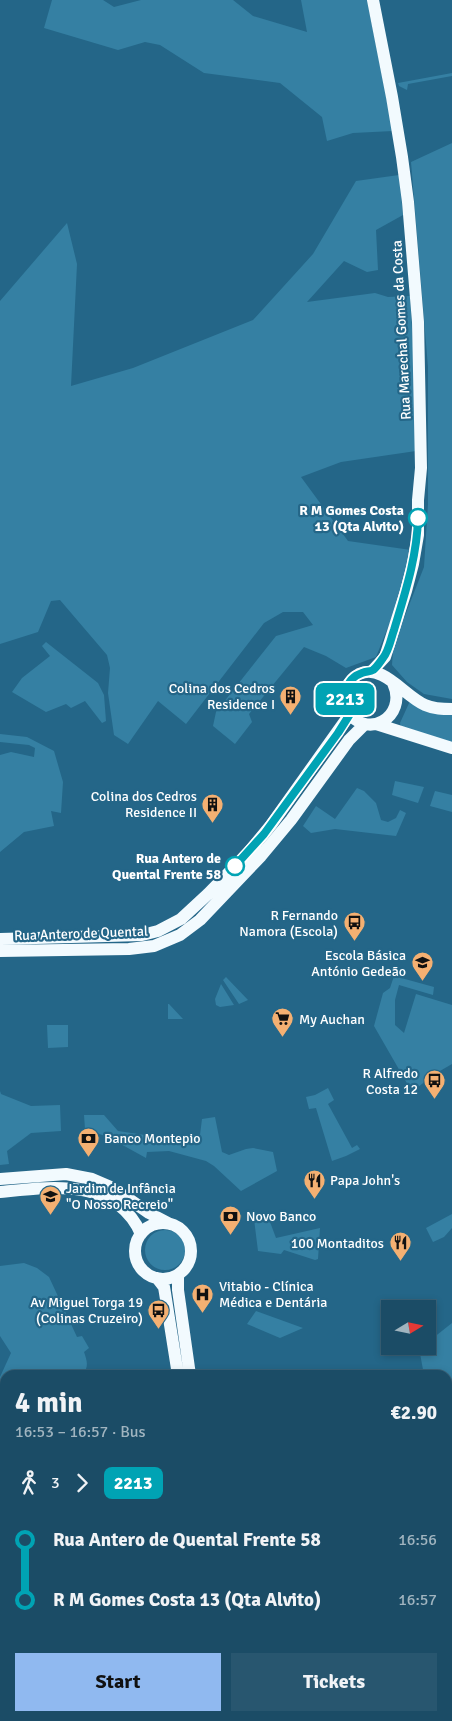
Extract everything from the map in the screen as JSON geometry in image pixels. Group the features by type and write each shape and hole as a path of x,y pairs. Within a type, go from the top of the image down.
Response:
{"main road":[{"name":"Rua Marechal Gomes da Costa","path":"372,671 385,657 406,591 418,535 418,500 422,468 418,322 408,202 393,105 373,0"},
{"name":"Rua Marechal Gomes da Costa","path":"385,657 391,681"},
{"path":"452,709 440,709 426,705 410,696 384,675 372,671 363,672 356,676 350,682 344,698 350,714 359,722 452,748"},
{"path":"371,724 387,719 395,708 397,696 391,681"},
{"name":"Rua Antero de Quental","path":"0,939 142,935 158,932 181,919 208,894 264,834 350,714"},
{"name":"Rua Antero de Quental","path":"0,951 129,949 154,946 180,935 200,920 262,856 291,820 349,740 371,724"},
{"path":"0,1179 66,1174 92,1179 113,1188 148,1213 185,1233 191,1247 190,1260 186,1267 178,1275 168,1278 157,1278"},
{"path":"0,1192 59,1187 90,1192 104,1197 122,1208 132,1218 141,1234"},
{"path":"170,1224 154,1225 141,1234 136,1244 137,1260 143,1270 157,1278 164,1288 177,1370"},
{"path":"178,1275 178,1290 189,1370"}],"shaded area":[{"path":"52,0 103,0 114,7 141,0 233,0 253,16 307,32 301,0 367,0 393,131 353,133 327,141 322,117 280,83 204,73 160,45 145,42 118,50 44,28"},
{"path":"452,73 452,76 408,84 407,90 399,86 398,83"},
{"path":"452,143 452,699 424,694 407,682 392,665 397,636 424,567 428,504 428,367 411,162"},
{"path":"399,175 403,215 376,230 378,270 367,272 344,261 307,302 375,293 388,297 410,296 415,379 416,451 341,462 301,477 348,541 411,550 398,602 376,657 346,668 326,656 304,647 249,714 252,722 235,744 213,726 216,712 276,636 313,625 303,612 283,612 264,623 186,724 158,701 128,744 114,735 108,693 110,668 107,655 60,600 51,601 38,632 0,644 0,301 67,223 77,264 71,386 133,368 253,320 313,254 356,181"},
{"path":"46,642 98,683 104,695 106,721 102,723 85,701 71,708 66,704 46,712 12,692 22,678 50,656 42,646"},
{"path":"410,701 452,715 452,743 401,728 400,723"},
{"path":"0,734 27,737 54,751 63,782 61,813 51,811 54,826 24,832 0,852 0,755 11,752 34,757 35,748 29,745 0,742"},
{"path":"395,781 424,787 418,803 392,795"},
{"path":"357,788 364,791 376,803 381,820 388,822 396,818 400,810 406,813 396,836 335,829 311,833 303,826 316,806 335,819"},
{"path":"435,791 452,795 452,812 430,806"},
{"path":"394,976 434,987 433,995 399,985 395,1000 395,1025 404,1033 416,994 452,1005 452,1064 433,1075 412,1092 374,1026 383,993 390,988"},
{"path":"226,977 248,1000 239,1004 223,980"},
{"path":"221,984 234,1005 220,1007 216,1005 215,999"},
{"path":"169,1004 183,1019 168,1019"},
{"path":"47,1025 68,1025 68,1047 48,1048"},
{"path":"328,1088 334,1100 328,1104 352,1148 357,1145 360,1149 332,1161 316,1108 309,1109 306,1097 315,1095"},
{"path":"0,1091 1,1094 31,1106 60,1105 61,1131 31,1133 7,1151 9,1164 0,1165"},
{"path":"84,1115 104,1115 118,1131 199,1143 202,1119 215,1117 222,1152 229,1155 253,1148 273,1152 277,1171 241,1191 206,1161 169,1151 147,1152 146,1158 108,1137 85,1129"},
{"path":"267,1214 276,1238 320,1228 318,1259 315,1260 284,1250 281,1254 258,1251 254,1219"},
{"path":"452,1214 452,1228 444,1237 433,1242 426,1228"},
{"path":"165,1230 179,1236 185,1250 179,1264 165,1270 151,1264 145,1250 151,1236"},
{"path":"24,1263 37,1268 49,1277 77,1337 82,1336 89,1348 84,1352 87,1361 86,1370 3,1370 11,1353 0,1336 0,1266"},
{"path":"256,1311 303,1328 280,1338 247,1324"},
{"path":"452,1323 452,1370 423,1370 420,1355 436,1355 436,1336"}],"bus line":[{"name":"2213","path":"235,866 264,834 350,714 344,698 350,682 363,672 372,671 385,657 413,564 418,535 418,518"}],"place":[{"name":"R M Gomes Costa 13 (Qta Alvito)","path":"418,518"},
{"name":"Colina dos Cedros Residence I","path":"291,715"},
{"name":"Colina dos Cedros Residence II","path":"213,823"},
{"name":"Rua Antero de Quental Frente 58","path":"235,866"},
{"name":"R Fernando Namora (Escola)","path":"354,942"},
{"name":"Escola Básica António Gedeão","path":"422,982"},
{"name":"My Auchan","path":"283,1038"},
{"name":"R Alfredo Costa 12","path":"434,1100"},
{"name":"Banco Montepio","path":"88,1157"},
{"name":"Papa John's","path":"314,1199"},
{"name":"Jardim de Infância \"O Nosso Recreio\"","path":"50,1215"},
{"name":"Novo Banco","path":"230,1235"},
{"name":"100 Montaditos","path":"400,1262"},
{"name":"Vitabio - Clínica Médica e Dentária","path":"203,1313"},
{"name":"Av Miguel Torga 19 (Colinas Cruzeiro)","path":"159,1329"}]}
